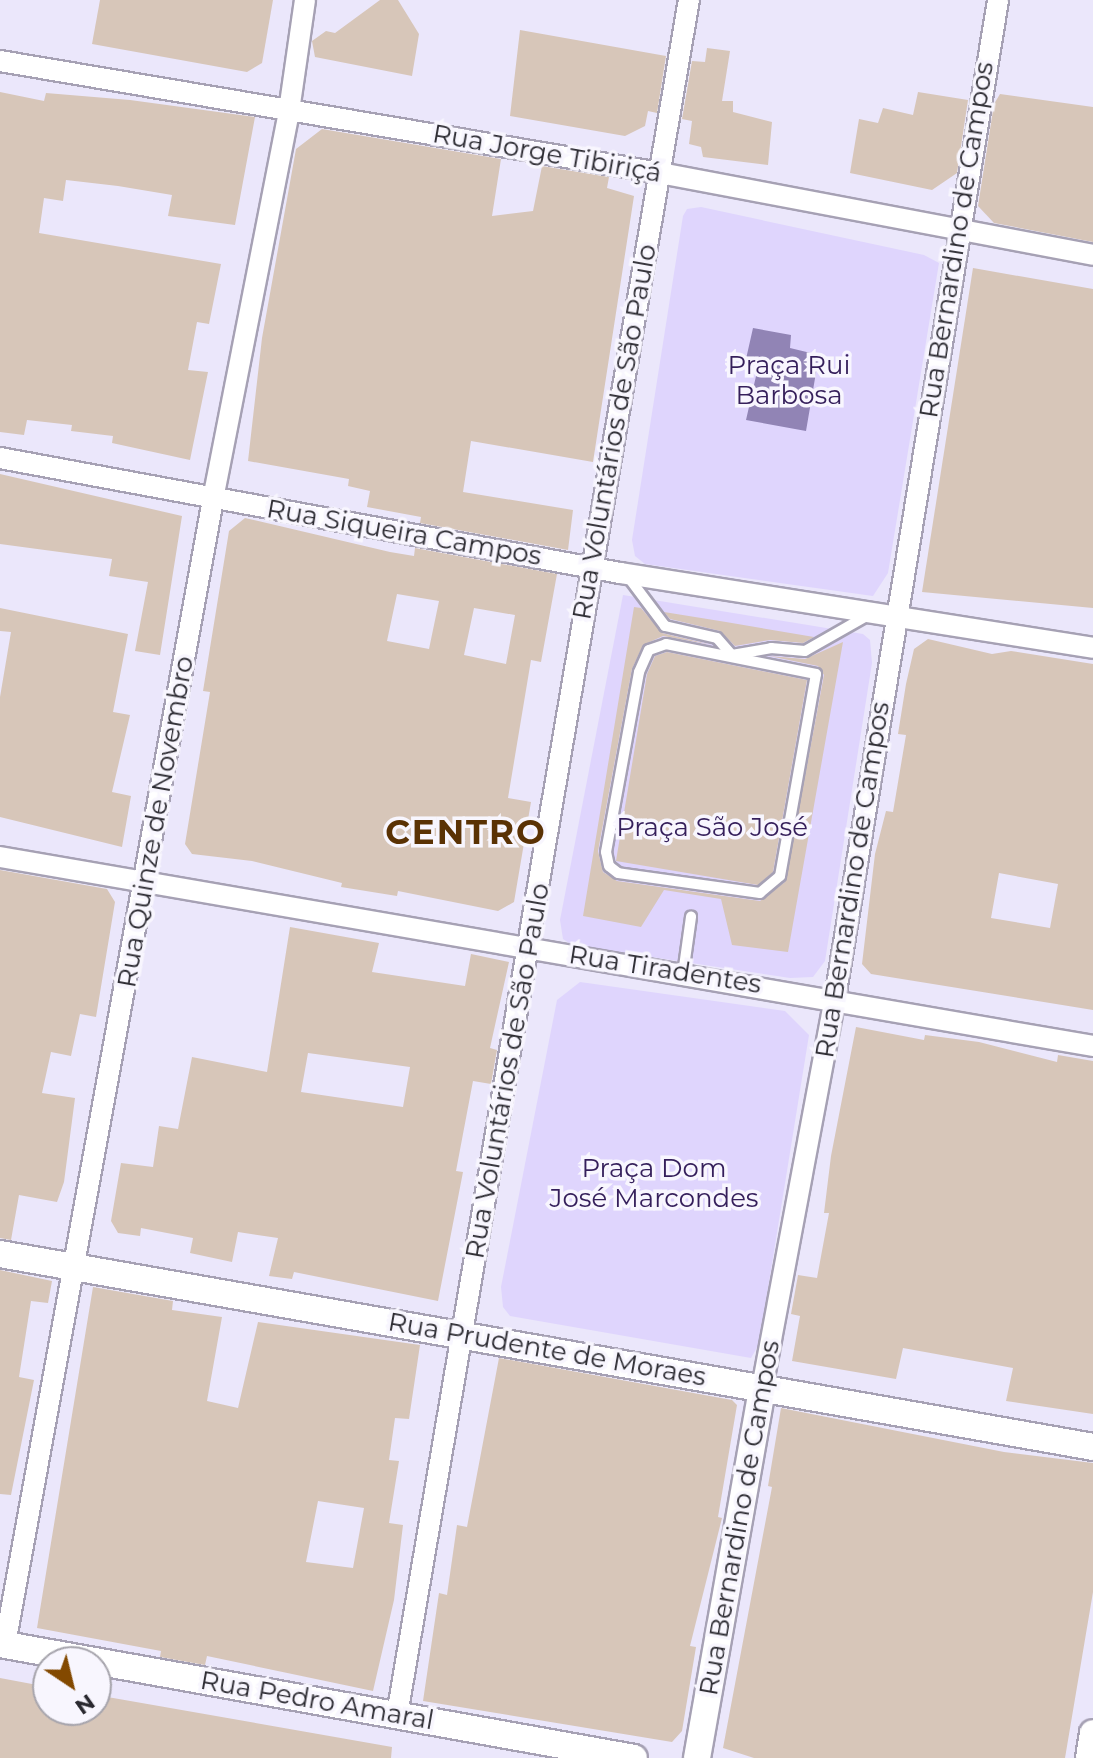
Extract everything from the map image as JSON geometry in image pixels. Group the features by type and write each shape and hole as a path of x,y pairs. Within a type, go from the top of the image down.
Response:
{"street":[{"name":"Rua Quinze de Novembro","path":"2,1644 146,884 213,499 289,111 305,0"},
{"name":"Rua Voluntários de São Paulo","path":"397,1715 689,0"},
{"name":"Rua Bernardino de Campos","path":"697,1758 835,998 957,229 998,0"},
{"name":"Rua Jorge Tibiriçá","path":"0,61 660,173 1093,255"},
{"name":"Rua Siqueira Campos","path":"0,458 592,568 1093,648"},
{"name":"Rua Tiradentes","path":"0,857 835,998 1093,1046"},
{"name":"Rua Prudente de Moraes","path":"0,1254 1093,1447"},
{"name":"Rua Pedro Amaral","path":"2,1644 634,1758"},
{"path":"1089,1758 1093,1733"}],"lane":[{"path":"623,573 665,626 717,638 732,655 812,670 818,680 780,876 760,893 618,873 609,866 606,852 639,672 649,650 666,644 732,655 771,648 805,651 874,612"},
{"path":"683,974 691,917"}],"green space":[{"name":"Praça Rui Barbosa","path":"701,207 924,255 939,263 888,573 873,596 645,564 635,556 632,540 683,216 687,209"},
{"name":"Praça São José","path":"623,595 863,634 870,640 872,663 825,961 813,977 790,978 572,945 563,939 560,920"},
{"name":"Praça Dom José Marcondes","path":"580,982 785,1011 809,1035 759,1344 751,1358 510,1316 503,1307 501,1287 557,1000"}],"shaded area":[{"path":"753,328 791,335 790,348 819,355 806,431 746,420 759,363 746,359"}],"building":[{"path":"100,0 273,0 262,63 247,72 92,44"},
{"path":"380,0 398,0 419,34 412,76 315,57 312,41 326,31 335,33"},
{"path":"520,30 666,56 657,113 648,111 645,126 625,136 510,116"},
{"path":"707,48 730,51 722,101 733,101 733,112 772,122 768,165 703,157 701,147 689,144 692,121 682,119 692,61 705,62"},
{"path":"0,92 44,101 46,93 130,100 255,117 235,225 168,216 172,195 118,186 66,180 63,201 44,198 39,233 221,264 209,324 197,322 188,370 208,372 190,460 112,443 113,436 71,431 72,425 27,420 24,435 0,432"},
{"path":"918,92 968,100 957,173 932,190 850,173 859,119 878,123 883,108 913,115"},
{"path":"1000,94 1093,107 1093,242 994,223 978,206 994,104"},
{"path":"322,129 501,159 492,216 533,211 542,166 609,177 607,188 634,196 593,462 471,441 463,492 573,510 568,550 420,523 421,517 367,507 370,491 348,486 349,479 248,461 262,338 296,149"},
{"path":"973,268 1093,289 1093,608 922,592"},
{"path":"0,474 182,516 160,655 135,651 148,582 109,576 112,559 0,544"},
{"path":"245,518 390,552 414,556 415,548 557,574 541,662 531,660 508,798 531,802 514,902 498,911 398,891 397,896 341,887 342,883 252,861 192,854 185,844 210,692 203,691 229,531","holes":["397,594 439,601 429,649 387,641","474,608 515,615 506,664 464,655"]},
{"path":"634,607 641,608 662,633 712,645 663,636 643,645 632,669 598,851 603,872 617,881 760,901 785,882 824,675 818,666 769,656 805,659 843,642 788,952 732,945 721,899 664,890 641,927 583,916"},
{"path":"0,608 128,634 113,712 130,715 112,792 131,796 122,847 0,817 0,697 11,632 0,631"},
{"path":"664,612 814,637 803,643 770,640 735,646 720,631 670,619"},
{"path":"928,639 992,654 1011,651 1093,664 1093,1010 871,974 862,964 875,854 886,811 893,812 906,735 898,734 914,649","holes":["999,873 1058,884 1050,928 991,918"]},
{"path":"667,652 807,680 773,872 758,885 616,861 647,674 655,656"},
{"path":"0,870 107,889 115,902 96,1017 80,1014 71,1056 51,1052 42,1093 75,1098 64,1182 57,1202 19,1195 11,1240 0,1238"},
{"path":"290,927 379,943 372,972 465,986 471,954 509,962 490,1048 497,1050 491,1084 473,1081 456,1171 463,1172 438,1301 294,1272 292,1279 269,1276 278,1238 238,1232 232,1262 190,1253 193,1238 141,1228 140,1236 118,1233 111,1221 121,1163 153,1167 159,1126 178,1129 192,1057 267,1072","holes":["308,1053 410,1067 403,1107 301,1092"]},
{"path":"856,1027 924,1040 925,1035 979,1042 1057,1062 1058,1055 1093,1061 1093,1414 1006,1401 1013,1368 903,1348 896,1379 792,1361 800,1316 791,1314 798,1275 817,1278 829,1213 824,1213 831,1156"},
{"path":"0,1270 52,1281 48,1303 31,1301 19,1377 34,1380 11,1495 0,1494"},
{"path":"93,1287 173,1301 172,1310 222,1317 207,1401 238,1408 258,1322 420,1345 409,1419 395,1418 389,1460 399,1461 389,1523 403,1525 394,1600 373,1691 207,1656 205,1665 160,1657 161,1651 37,1628","holes":["318,1501 364,1508 353,1568 306,1562"]},
{"path":"499,1358 732,1400 737,1405 718,1517 722,1518 690,1646 696,1647 682,1731 672,1742 423,1701 439,1593 447,1595 457,1525 467,1527"},
{"path":"781,1408 1004,1452 1093,1463 1093,1592 1065,1758 754,1758 723,1748 772,1487 768,1486"},
{"path":"0,1678 32,1684 32,1726 112,1726 112,1698 392,1747 391,1758 0,1758"}],"district":[{"name":"CENTRO","path":"466,833"}]}
